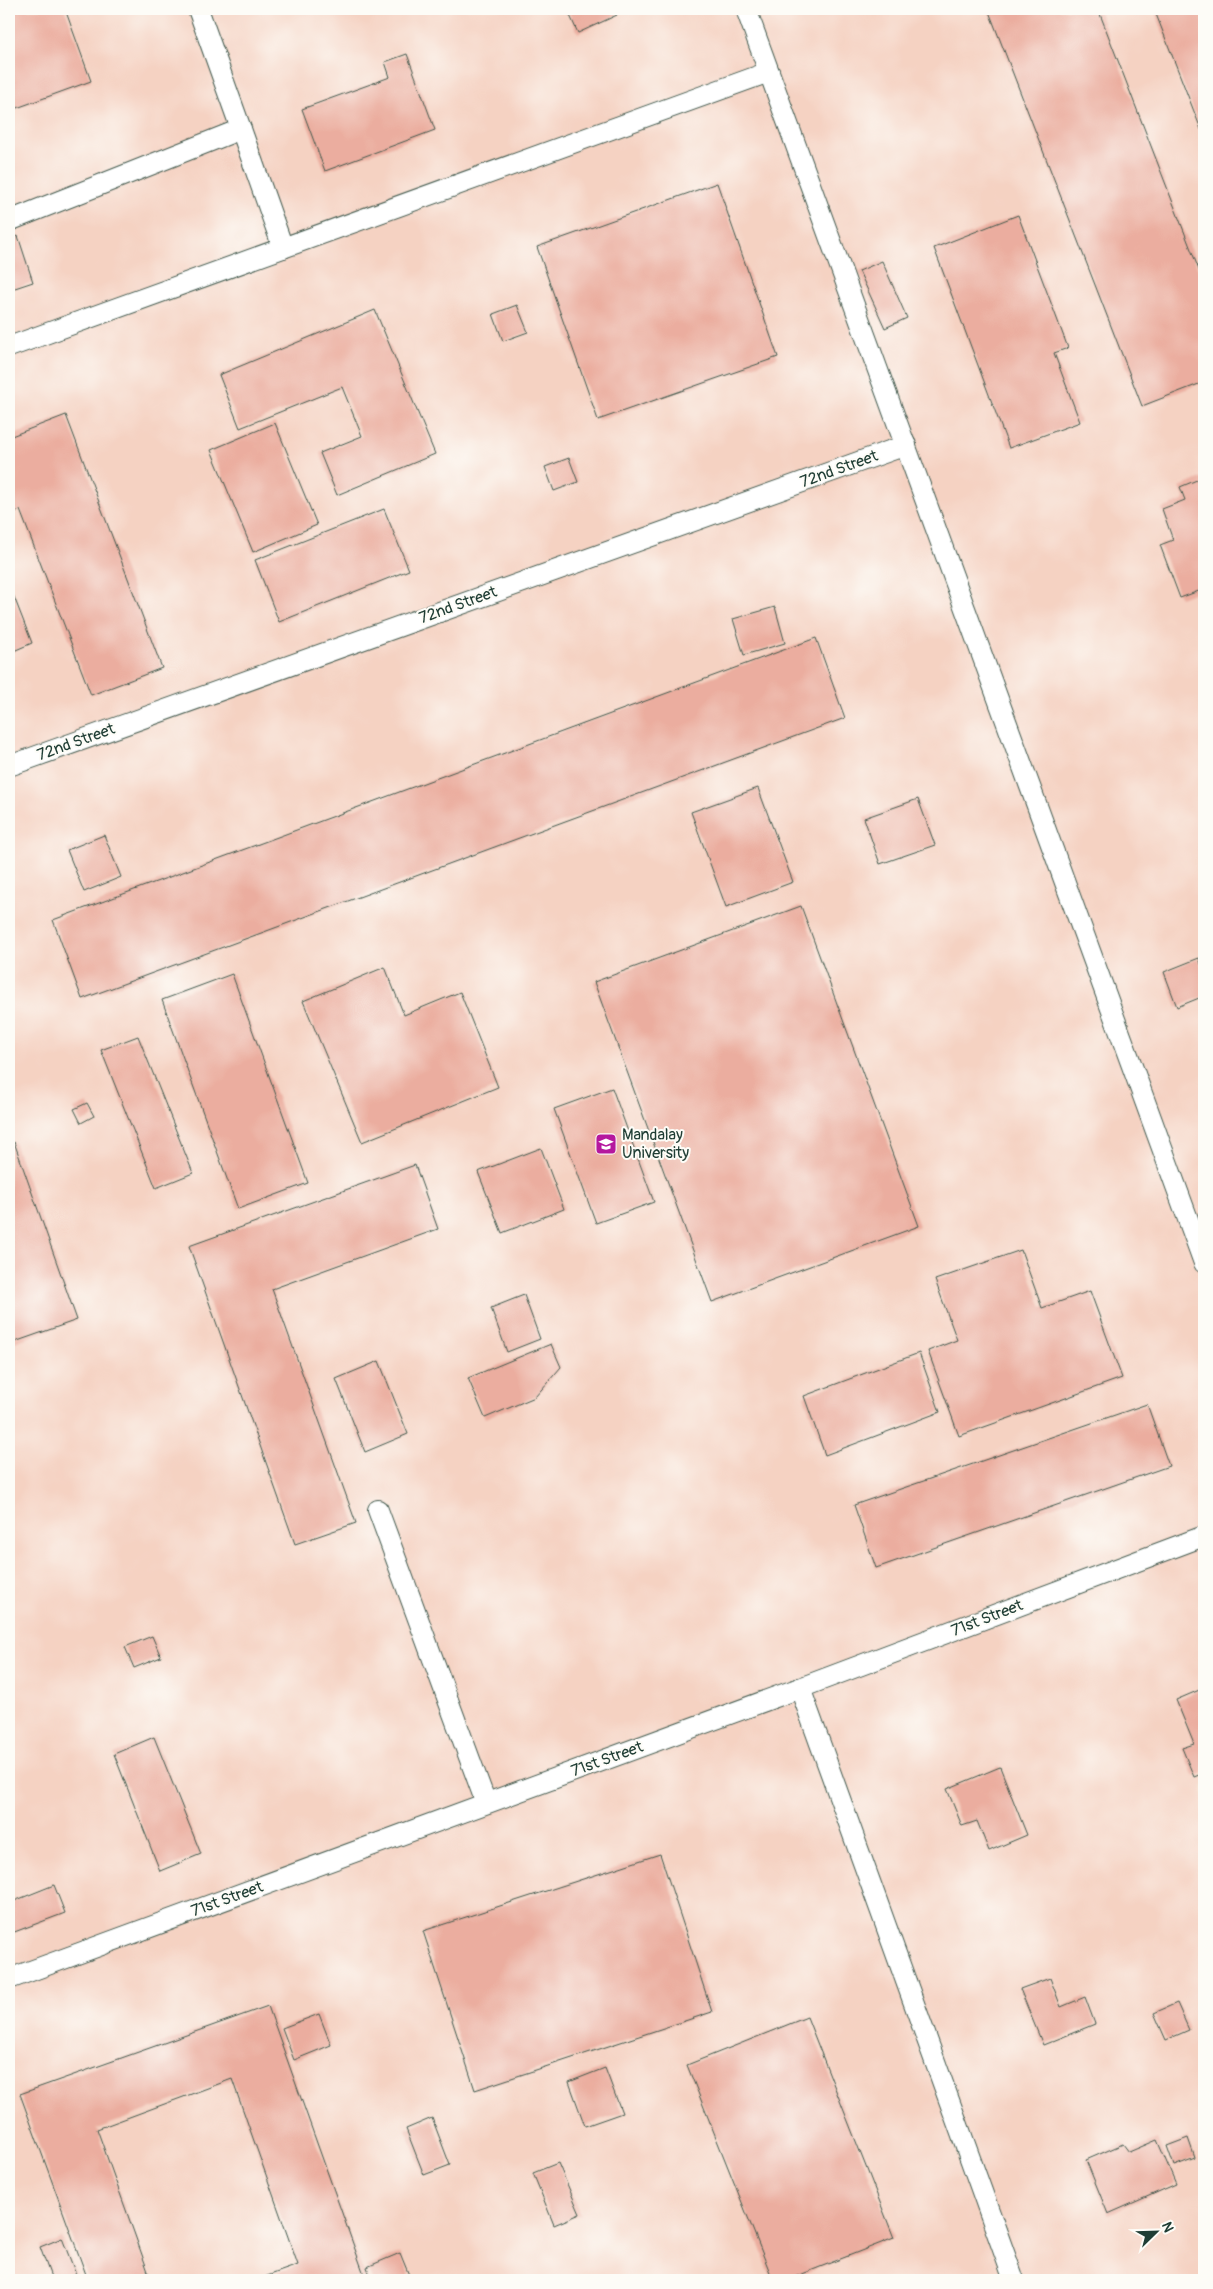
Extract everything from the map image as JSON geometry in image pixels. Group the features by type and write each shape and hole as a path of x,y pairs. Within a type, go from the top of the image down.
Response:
{"lane":[{"path":"198,9 283,248"},
{"path":"746,9 1204,1263"},
{"path":"9,347 769,72"},
{"path":"9,221 241,129"},
{"name":"72nd Street","path":"9,766 906,445"},
{"path":"378,1510 486,1803"},
{"name":"71st Street","path":"9,1979 800,1688 1204,1536"},
{"path":"800,1688 1014,2280"}],"shaded area":[{"name":"Mandalay University","path":"9,9 1204,9 1204,2280 9,2280"}],"building":[{"path":"9,9 65,9 91,81 14,109 9,93"},
{"path":"567,9 614,9 617,15 578,33"},
{"path":"988,9 1098,9 1204,283 1204,382 1142,406"},
{"path":"1154,9 1204,9 1204,137"},
{"path":"407,54 435,130 325,171 302,109 390,77 385,62"},
{"path":"717,183 778,357 598,420 537,247"},
{"path":"1018,215 1068,348 1054,353 1080,422 1009,448 934,248"},
{"path":"18,236 33,282 9,290 9,240"},
{"path":"882,261 907,318 885,328 859,271"},
{"path":"517,305 528,332 503,341 493,314"},
{"path":"375,310 435,454 337,495 320,453 362,436 342,387 240,428 219,375"},
{"path":"66,415 162,668 91,695 20,510 9,515 9,437"},
{"path":"275,423 317,525 253,552 211,450"},
{"path":"569,458 578,482 554,491 545,467"},
{"path":"1204,477 1204,589 1180,598 1160,545 1173,540 1162,509 1185,500 1180,487"},
{"path":"384,509 409,570 279,622 255,560"},
{"path":"9,584 32,643 9,653"},
{"path":"775,607 785,643 744,655 733,619"},
{"path":"816,638 845,718 82,999 53,920"},
{"path":"758,788 793,882 726,907 691,812"},
{"path":"918,799 935,845 880,864 864,818"},
{"path":"104,835 121,877 84,892 67,850"},
{"path":"801,906 919,1226 712,1302 594,982"},
{"path":"1199,958 1204,973 1204,996 1177,1007 1164,972"},
{"path":"385,967 404,1015 460,992 498,1087 362,1142 303,1001"},
{"path":"232,974 308,1183 238,1209 162,1000"},
{"path":"138,1036 193,1173 156,1188 101,1050"},
{"path":"612,1088 654,1202 596,1223 554,1109"},
{"path":"87,1103 94,1116 81,1123 74,1109"},
{"path":"14,1142 77,1320 9,1344 9,1144"},
{"path":"541,1148 564,1209 502,1233 478,1172"},
{"path":"415,1165 438,1229 272,1289 356,1523 295,1544 189,1246"},
{"path":"1021,1250 1042,1308 1090,1291 1122,1378 959,1436 928,1351 957,1340 935,1280"},
{"path":"524,1295 540,1339 507,1352 491,1308"},
{"path":"551,1344 561,1367 535,1397 485,1418 468,1378"},
{"path":"919,1353 940,1412 825,1455 804,1396"},
{"path":"379,1361 408,1434 365,1452 336,1379"},
{"path":"1147,1404 1169,1466 876,1568 854,1505"},
{"path":"152,1636 161,1657 134,1668 125,1647"},
{"path":"1204,1688 1204,1773 1194,1777 1182,1748 1194,1744 1176,1700"},
{"path":"154,1737 201,1854 160,1871 114,1754"},
{"path":"1000,1767 1027,1835 989,1851 977,1821 962,1826 947,1789"},
{"path":"660,1854 712,2012 475,2090 423,1931"},
{"path":"54,1885 65,1913 9,1934 9,1903"},
{"path":"1050,1978 1061,2007 1085,1997 1095,2024 1043,2045 1020,1989"},
{"path":"1177,2003 1189,2030 1166,2040 1154,2013"},
{"path":"268,2006 366,2280 256,2280 298,2265 232,2079 97,2129 151,2280 88,2280 20,2094"},
{"path":"319,2014 331,2045 294,2060 282,2028"},
{"path":"807,2017 894,2238 787,2280 773,2280 687,2065"},
{"path":"605,2068 622,2113 585,2126 569,2082"},
{"path":"432,2118 450,2165 424,2175 406,2129"},
{"path":"1188,2138 1195,2158 1174,2166 1167,2146"},
{"path":"1157,2140 1176,2184 1108,2214 1086,2160 1123,2144 1129,2152"},
{"path":"558,2163 580,2214 554,2225 533,2173"},
{"path":"62,2238 77,2277 69,2280 52,2280 40,2247"},
{"path":"400,2253 411,2280 372,2280 367,2267"}],"place":[{"name":"Mandalay University","path":"606,1144"}]}
